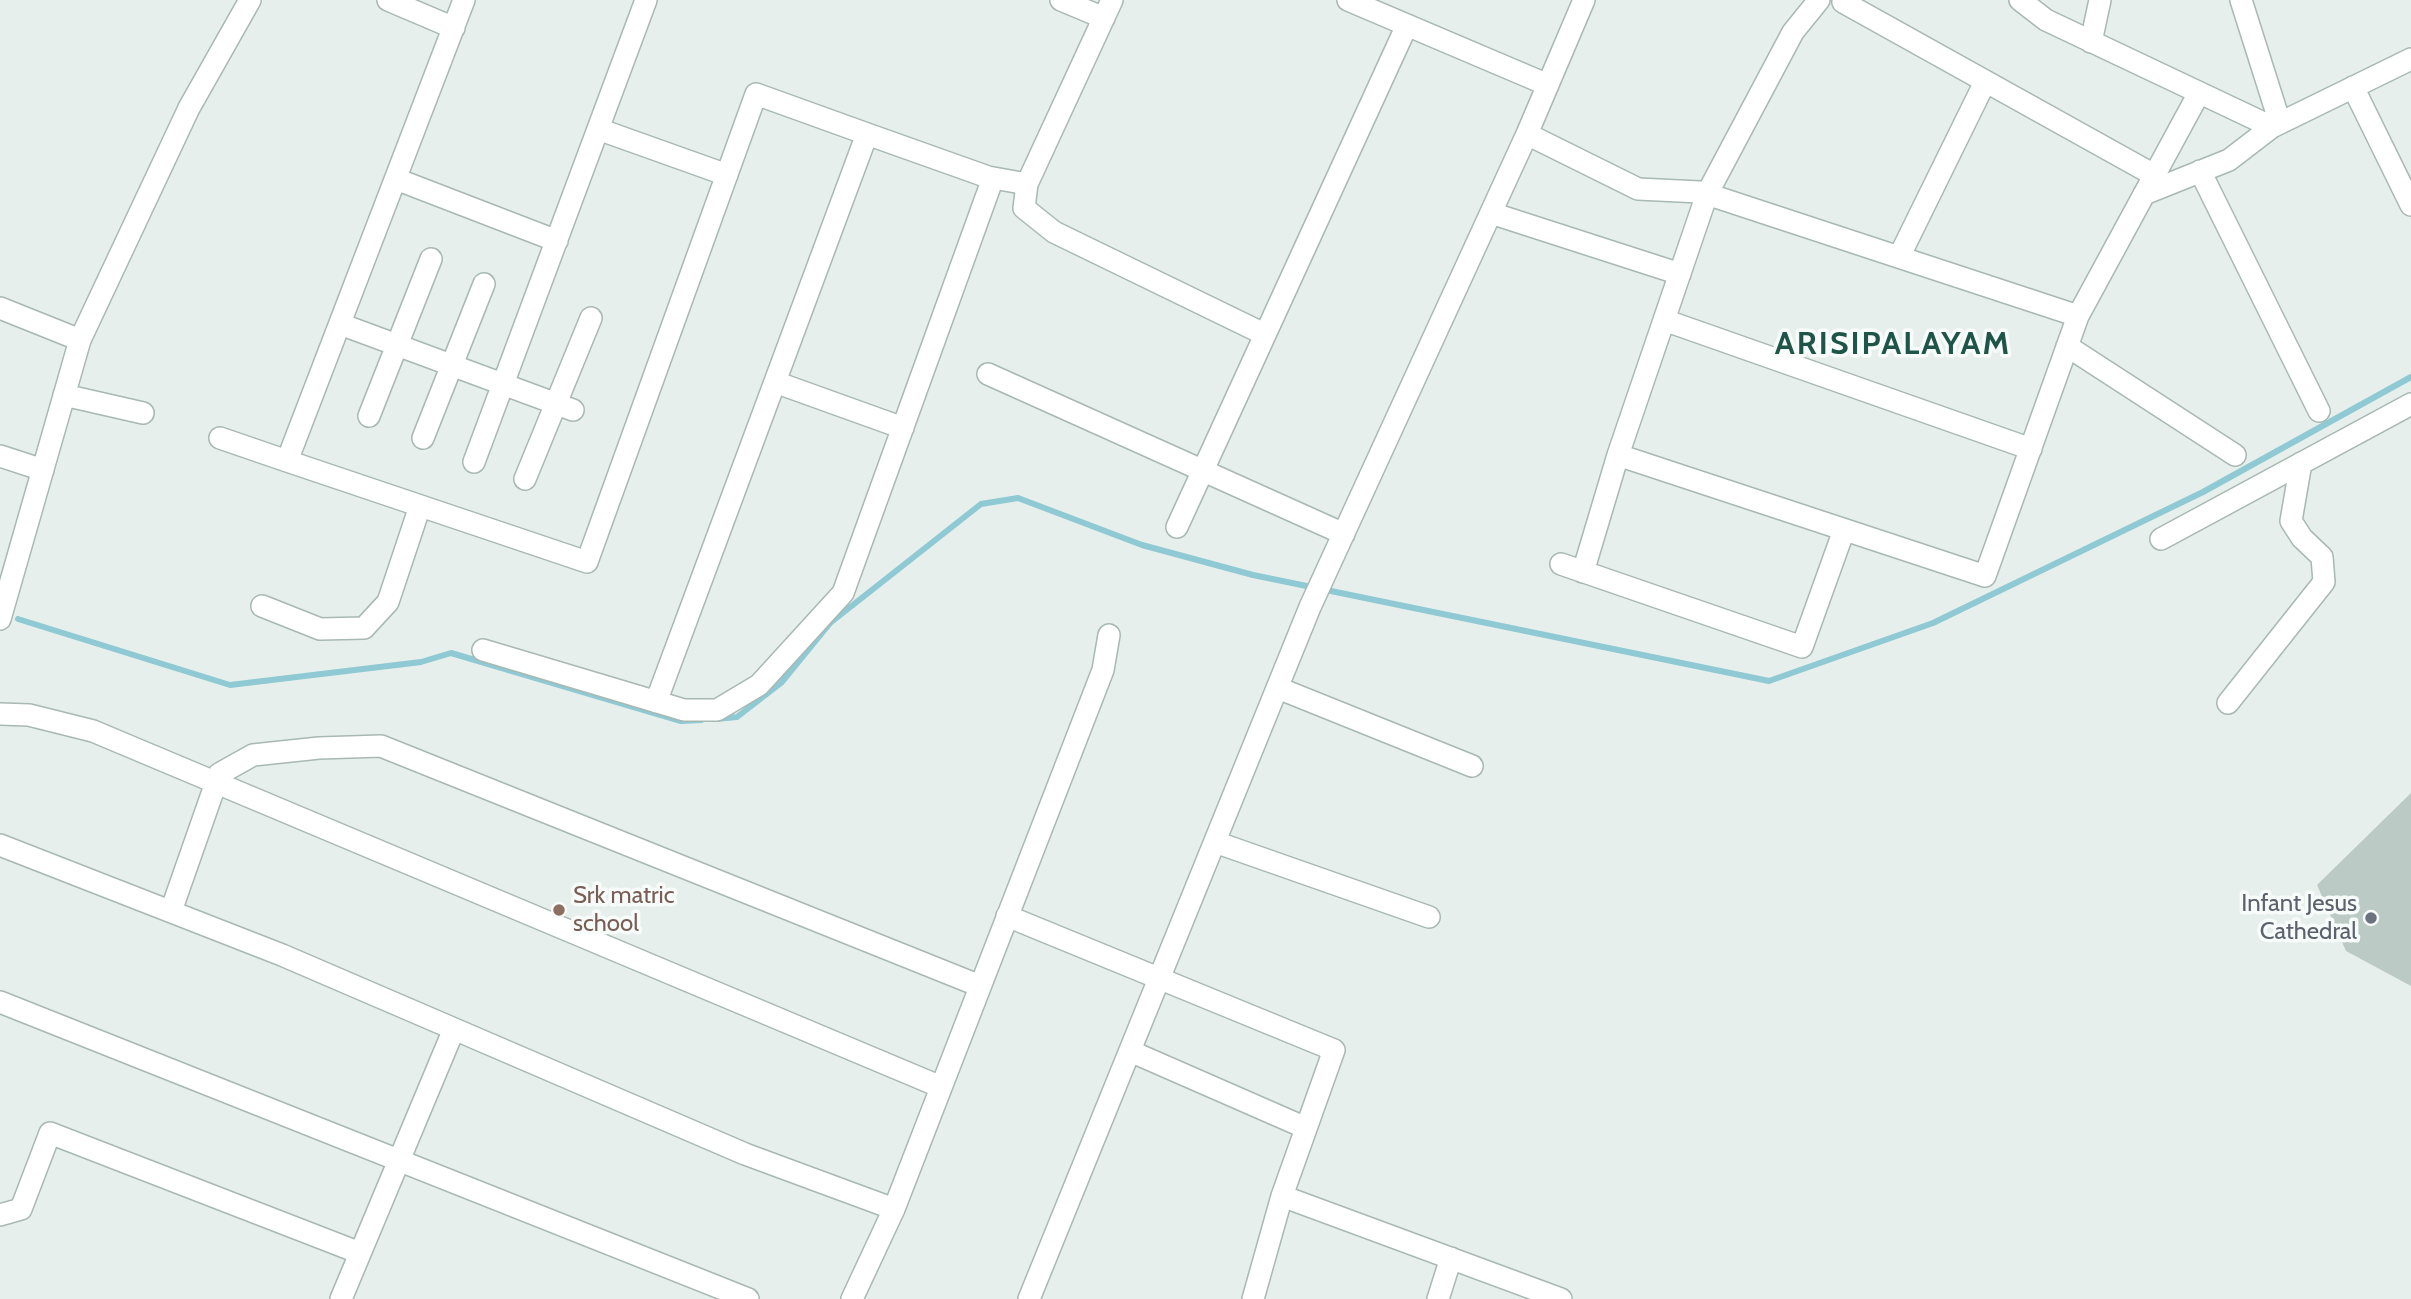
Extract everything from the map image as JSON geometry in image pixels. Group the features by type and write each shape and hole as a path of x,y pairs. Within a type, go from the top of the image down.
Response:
{"street":[{"path":"0,619 9,556 43,470 80,340 189,108 250,0"},
{"path":"388,0 454,28"},
{"path":"287,461 464,0"},
{"path":"474,462 646,0"},
{"path":"1061,0 1108,9 1027,184 1024,208 1054,232 1264,334"},
{"path":"1348,0 1548,85"},
{"path":"1030,1299 1319,588 1527,134 1584,0"},
{"path":"1583,572 1618,455 1707,194 1793,32 1819,0"},
{"path":"2020,0 2046,20 2091,42 2199,93 2276,125"},
{"path":"2091,42 2100,0"},
{"path":"2241,0 2276,125"},
{"path":"1840,1 1986,82 2149,185 2229,160 2276,125 2411,59"},
{"path":"1177,527 1407,25"},
{"path":"1899,257 1986,82"},
{"path":"2353,87 2411,205"},
{"path":"1618,455 1985,576 2078,316 2199,93"},
{"path":"220,438 587,562 756,94 993,178 1027,184"},
{"path":"598,129 727,175"},
{"path":"656,702 867,134"},
{"path":"1527,134 1638,189 1707,194 2078,316"},
{"path":"2200,171 2319,411"},
{"path":"483,650 684,710 717,709 759,685 843,593 993,178"},
{"path":"396,180 557,241"},
{"path":"1491,213 1680,274"},
{"path":"369,416 431,259"},
{"path":"423,438 484,284"},
{"path":"0,308 80,340"},
{"path":"525,478 564,407 591,318"},
{"path":"1664,320 2031,449"},
{"path":"340,324 564,407"},
{"path":"2067,346 2235,455"},
{"path":"988,374 1344,534"},
{"path":"775,382 903,428"},
{"path":"64,395 142,413"},
{"path":"2161,539 2411,404"},
{"path":"0,456 43,470"},
{"path":"2228,702 2324,582 2322,557 2302,538 2291,521 2301,463"},
{"path":"262,606 320,629 364,628 388,602 420,506"},
{"path":"1561,564 1802,647 1844,530"},
{"path":"852,1299 894,1209 1102,670 1109,635"},
{"path":"1278,688 1472,766"},
{"path":"0,714 29,715 93,731 730,1001 941,1087"},
{"path":"171,911 219,774 253,755 319,748 381,746 980,986"},
{"path":"1215,842 1429,917"},
{"path":"0,845 171,911 745,1154 894,1209"},
{"path":"1007,916 1334,1050 1282,1196 1253,1299"},
{"path":"0,1002 748,1299"},
{"path":"341,1299 454,1029"},
{"path":"1130,1051 1306,1128"},
{"path":"0,1215 21,1209 50,1133 360,1253"},
{"path":"1282,1196 1561,1299"},
{"path":"1437,1299 1451,1258"}],"building":[{"name":"Infant Jesus Cathedral","path":"2411,793 2411,986 2346,951 2317,885"}],"waterway":[{"path":"716,719 737,717 781,683 830,623 981,504 1018,498 1142,545 1253,575 1769,681 1933,623 2203,492 2411,377"},
{"path":"18,619 230,685 421,662 451,653 681,721 701,720"}],"place":[{"name":"Srk matric school","path":"559,910"},
{"name":"Infant Jesus Cathedral","path":"2371,918"}],"district":[{"name":"ARISIPALAYAM","path":"1893,345"}]}
